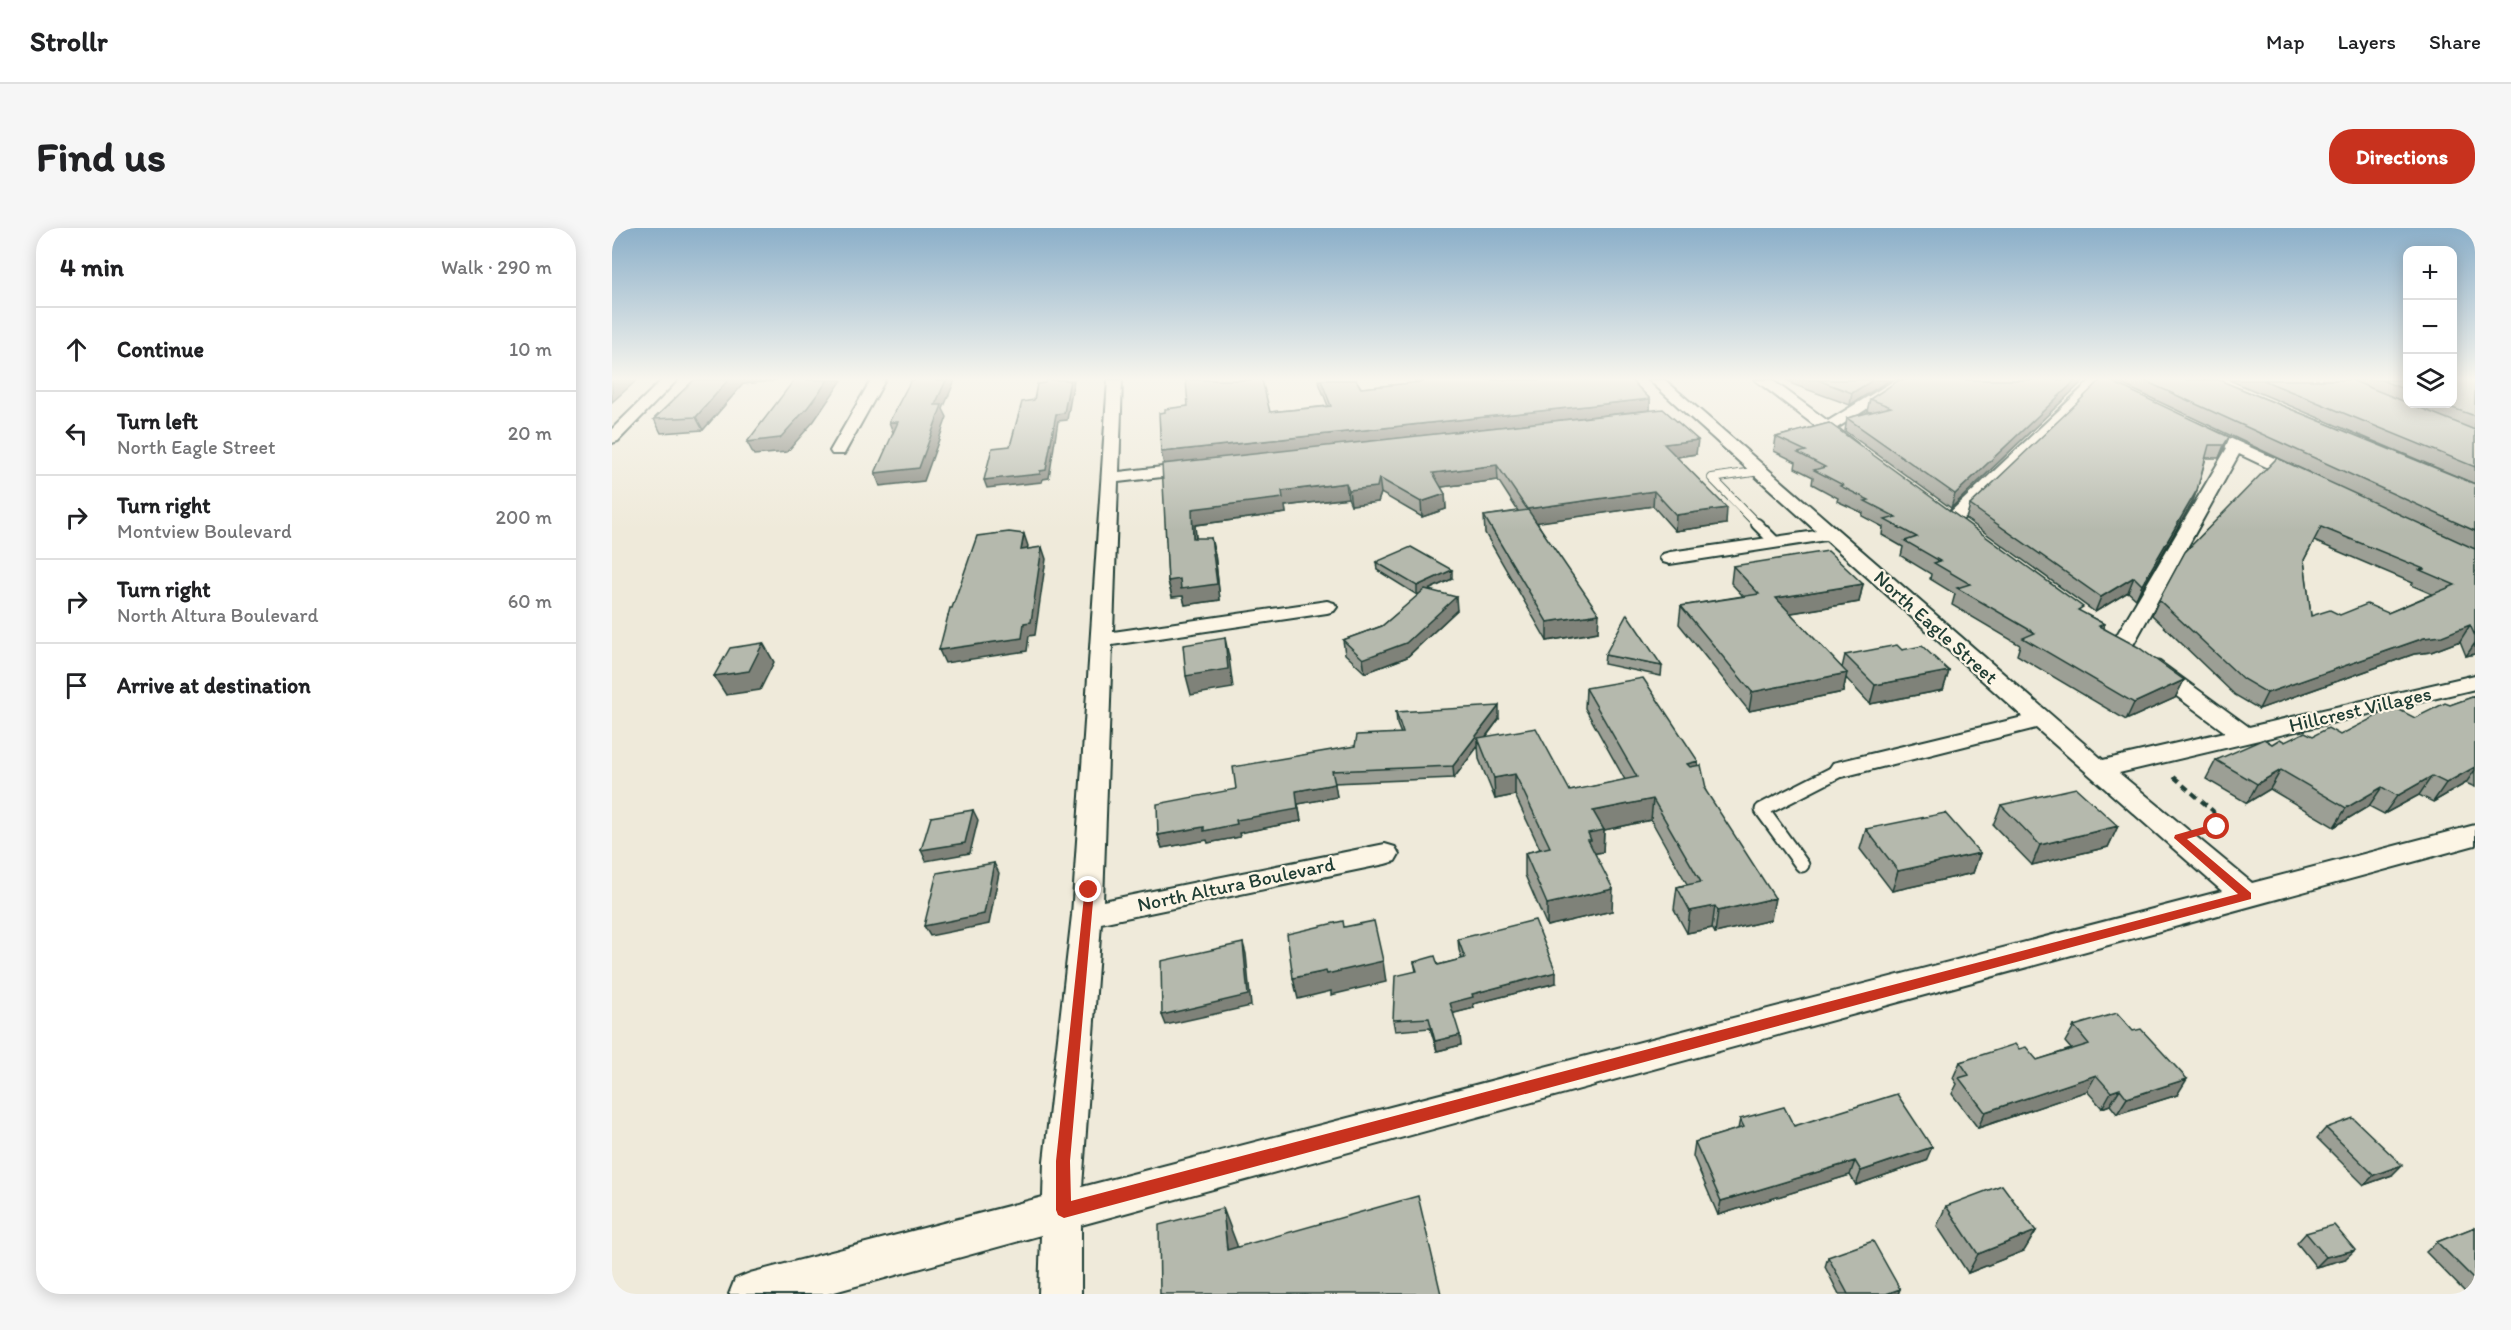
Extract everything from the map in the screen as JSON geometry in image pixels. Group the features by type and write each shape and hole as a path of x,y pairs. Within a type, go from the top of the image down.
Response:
{"street":[{"path":"838,451 850,430"},
{"path":"1060,1294 1064,1210 1063,1161 1088,915 1112,430"},
{"name":"North Eagle Street","path":"1712,430 2041,720 2247,896"},
{"path":"1829,430 1866,456"},
{"path":"1952,520 2049,430"},
{"path":"2202,430 2319,485"},
{"path":"2122,645 2236,446"},
{"path":"1110,478 1208,467"},
{"path":"1933,506 1971,534"},
{"path":"1670,558 1831,534"},
{"path":"1101,640 1327,607"},
{"path":"2103,631 2245,735"},
{"name":"Hillcrest Villages","path":"2098,769 2475,682"},
{"path":"1842,769 2041,720"},
{"path":"750,1294 2475,835"},
{"name":"North Altura Boulevard","path":"1088,915 1385,854"}],"lane":[{"path":"1760,471 1712,478 1775,542"},
{"path":"1802,865 1762,810 1842,769"}],"path":[{"path":"2152,757 2213,811 2217,827 2179,838"}],"building":[{"path":"756,430 787,430 780,438 747,442"},
{"path":"895,430 933,430 919,468 875,473"},
{"path":"1014,430 1053,430 1046,470 1040,471 1040,474 984,480 992,448 1010,446"},
{"path":"1160,430 1366,430 1161,452"},
{"path":"1474,430 1686,430 1698,440 1664,444 1727,508 1676,515 1654,491 1527,509 1497,465 1433,473 1445,494 1421,502 1379,478 1377,487 1349,490 1346,483 1282,491 1283,498 1192,509 1193,538 1211,538 1217,584 1181,589 1180,579 1168,581 1162,464"},
{"path":"1803,430 1838,430 2083,607 2078,610 2104,624 2099,626 2138,647 2184,680 2134,703 2023,638 2035,633 1957,588 1970,584 1934,563 1940,561 1905,541 1917,537 1885,520 1896,517 1814,470 1825,467 1798,453 1806,451 1776,437"},
{"path":"1864,430 2023,430 1955,494"},
{"path":"2049,430 2214,430 2229,437 2224,445 2209,445 2197,490 2142,585 2134,577 2101,597 1970,505"},
{"path":"2252,430 2341,430 2475,484 2475,531"},
{"path":"2384,430 2474,430 2475,467"},
{"path":"2277,458 2475,549 2475,636 2470,625 2442,636 2424,638 2267,693 2243,679 2159,600 2185,552","holes":["2321,527 2424,569 2420,570 2455,585 2388,613 2367,604 2340,615 2330,610 2311,616 2304,560"]},
{"path":"1528,510 1599,614 1547,622 1484,516"},
{"path":"1009,532 1024,534 1021,550 1042,547 1031,622 1024,623 1022,638 939,650 950,608 952,608 977,536"},
{"path":"1411,547 1452,570 1417,586 1376,562"},
{"path":"1828,551 1863,584 1776,598 1847,673 1752,692 1681,606 1759,594 1733,566"},
{"path":"1425,589 1456,597 1406,643 1363,659 1343,640 1382,626"},
{"path":"1627,614 1662,666 1605,655"},
{"path":"1225,638 1228,669 1186,676 1183,645"},
{"path":"763,643 749,671 714,676 730,648"},
{"path":"1897,645 1902,650 1922,646 1949,671 1875,685 1845,655"},
{"path":"1643,678 1698,761 1687,764 1690,767 1701,765 1706,788 1704,788 1775,898 1718,911 1715,906 1690,911 1677,887 1701,882 1653,799 1593,811 1604,830 1588,833 1591,840 1588,840 1613,889 1547,904 1525,853 1550,847 1515,774 1494,778 1478,738 1536,728 1570,791 1637,777 1586,688"},
{"path":"2475,696 2475,767 2446,783 2432,776 2397,796 2382,787 2346,808 2281,770 2257,784 2216,760 2264,739 2272,744 2280,739 2285,742 2305,732 2313,736 2328,728 2340,735 2394,707 2415,718 2445,703 2450,705"},
{"path":"1499,706 1453,766 1332,771 1335,784 1296,791 1298,809 1236,820 1237,824 1204,831 1204,827 1158,835 1157,804 1236,789 1233,767 1355,746 1357,735 1403,733 1396,712"},
{"path":"2076,788 2118,826 2040,845 2001,805"},
{"path":"973,810 965,843 921,850 931,817"},
{"path":"1945,813 1980,853 1898,871 1866,829"},
{"path":"994,863 984,914 924,926 937,873"},
{"path":"1535,920 1556,972 1472,994 1473,997 1450,1003 1460,1035 1435,1041 1429,1018 1393,1020 1395,976 1417,971 1414,962 1435,956 1438,965 1465,958 1458,939"},
{"path":"1343,921 1344,927 1374,921 1383,961 1327,974 1326,971 1293,978 1287,934"},
{"path":"1243,943 1248,995 1162,1015 1161,961"},
{"path":"2117,1013 2133,1031 2141,1029 2187,1079 2127,1098 2120,1089 2111,1092 2096,1075 1985,1112 1959,1078 1969,1075 1960,1062 2015,1044 2019,1049 2026,1047 2037,1060 2089,1044 2074,1026"},
{"path":"1897,1094 1932,1147 1861,1171 1855,1161 1721,1201 1695,1142 1744,1127 1740,1119 1784,1107 1794,1126"},
{"path":"2353,1118 2402,1165 2374,1175 2326,1128"},
{"path":"2002,1185 2036,1231 1978,1254 1946,1206"},
{"path":"1418,1196 1441,1294 1160,1294 1159,1225 1223,1208 1227,1250"},
{"path":"2334,1225 2355,1250 2326,1257 2306,1233"},
{"path":"2475,1227 2475,1280 2437,1242"},
{"path":"1873,1241 1900,1289 1886,1294 1848,1294 1828,1257"}],"route":[{"path":"1089,890 1063,1161 1064,1210 2247,896 2179,838 2217,827"}]}
